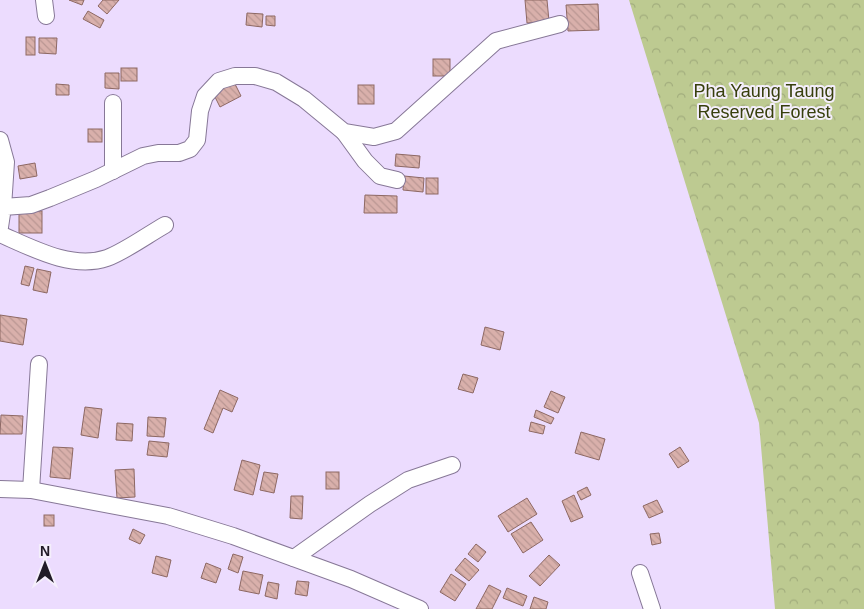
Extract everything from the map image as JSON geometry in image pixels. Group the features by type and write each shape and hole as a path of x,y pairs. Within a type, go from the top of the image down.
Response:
{"street":[{"path":"344,132 374,137 396,131 496,41 560,24"},
{"path":"2,207 31,205 113,171 143,156 158,153 179,153 190,149 197,140 200,111 205,96 219,82 235,76 255,76 276,82 304,99 344,132 365,162 380,176 397,180"},
{"path":"113,103 113,171"},
{"path":"0,140 6,162 0,227"},
{"path":"0,234 44,252 68,259 90,262 109,257 165,225"},
{"path":"31,490 39,364"},
{"path":"294,558 370,504 408,480 452,466"},
{"path":"0,489 31,490 168,516 234,536 351,579 420,609"},
{"path":"640,573 652,609"}],"green space":[{"name":"Pha Yaung Taung Reserved Forest","path":"629,0 864,0 864,609 775,609 759,423"}],"building":[{"path":"69,0 84,0 82,5"},
{"path":"103,0 119,0 107,14 98,6"},
{"path":"525,0 547,0 549,21 527,23"},
{"path":"598,4 599,30 568,31 566,5"},
{"path":"88,11 104,20 100,28 83,19"},
{"path":"247,13 263,14 262,27 246,25"},
{"path":"266,16 275,16 275,26 266,25"},
{"path":"26,37 35,37 35,55 26,55"},
{"path":"39,38 57,38 56,54 39,53"},
{"path":"433,59 450,59 450,76 433,76"},
{"path":"121,68 137,68 137,81 121,81"},
{"path":"105,73 119,73 119,89 105,88"},
{"path":"234,82 241,96 220,107 213,93"},
{"path":"56,84 69,85 69,95 56,95"},
{"path":"358,85 374,85 374,104 358,104"},
{"path":"88,129 102,129 102,142 88,142"},
{"path":"396,154 420,156 419,168 395,166"},
{"path":"35,163 37,176 20,179 18,166"},
{"path":"404,176 424,178 423,192 403,190"},
{"path":"426,178 438,178 438,194 426,194"},
{"path":"365,195 397,196 397,213 364,213"},
{"path":"19,211 42,211 42,233 19,233"},
{"path":"25,266 34,268 29,286 21,284"},
{"path":"37,269 51,272 47,293 33,290"},
{"path":"0,315 27,319 23,345 0,341"},
{"path":"485,327 504,332 500,350 481,345"},
{"path":"463,374 478,378 473,393 458,389"},
{"path":"220,390 238,398 232,412 223,408 213,433 204,429"},
{"path":"551,391 565,397 558,413 544,407"},
{"path":"85,407 102,409 98,438 81,435"},
{"path":"536,410 554,418 551,424 534,417"},
{"path":"1,415 23,416 22,434 0,434"},
{"path":"148,417 166,418 164,437 147,436"},
{"path":"531,422 545,426 543,434 529,431"},
{"path":"117,423 133,424 132,441 116,440"},
{"path":"581,432 605,439 599,460 575,453"},
{"path":"149,441 169,443 167,457 147,455"},
{"path":"53,447 73,448 70,479 50,477"},
{"path":"680,447 689,461 678,468 669,454"},
{"path":"242,460 260,465 253,495 234,490"},
{"path":"134,469 135,497 117,498 115,470"},
{"path":"264,472 278,474 274,493 260,490"},
{"path":"326,472 339,472 339,489 326,489"},
{"path":"587,487 591,495 581,500 577,492"},
{"path":"574,495 583,517 571,522 562,501"},
{"path":"291,496 303,496 302,519 290,518"},
{"path":"527,498 537,514 508,532 498,516"},
{"path":"657,500 663,512 649,518 643,506"},
{"path":"44,515 54,515 54,526 44,526"},
{"path":"531,522 543,540 523,553 511,534"},
{"path":"133,529 145,535 140,544 129,539"},
{"path":"659,533 661,543 652,545 650,534"},
{"path":"476,544 486,552 478,562 468,554"},
{"path":"233,554 243,557 238,573 228,569"},
{"path":"549,555 560,565 540,586 529,576"},
{"path":"156,556 171,560 167,577 152,573"},
{"path":"465,558 479,570 469,581 455,570"},
{"path":"206,563 221,569 216,583 201,578"},
{"path":"243,571 263,575 259,594 239,590"},
{"path":"451,574 466,584 455,601 440,592"},
{"path":"297,581 309,582 307,596 295,594"},
{"path":"268,582 279,584 277,599 265,596"},
{"path":"489,585 501,591 492,609 476,609"},
{"path":"507,588 527,596 523,606 503,598"},
{"path":"534,597 548,602 546,609 530,609"}]}
